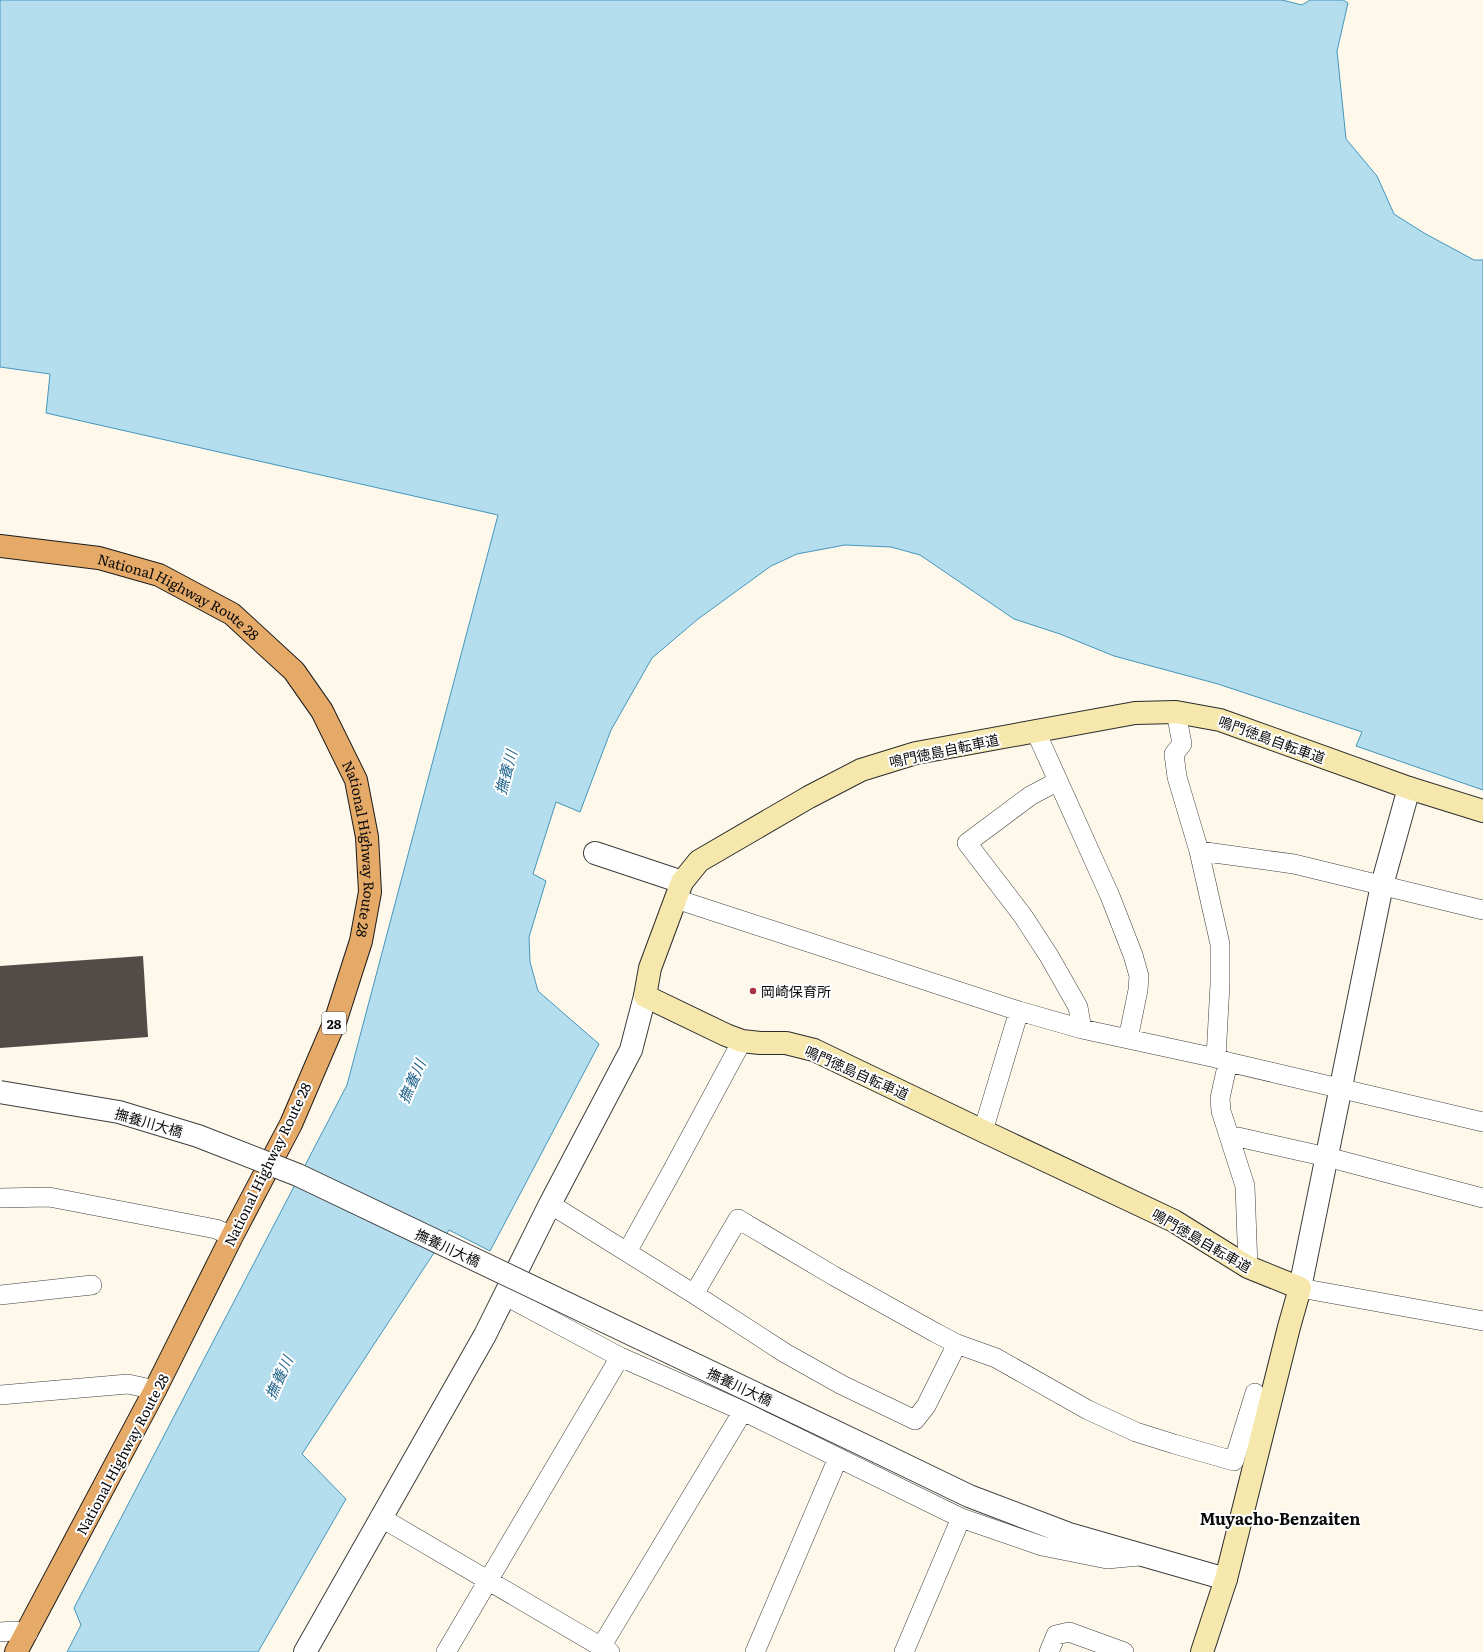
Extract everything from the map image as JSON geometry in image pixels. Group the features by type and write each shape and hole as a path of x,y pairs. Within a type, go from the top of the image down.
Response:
{"highway":[{"name":"National Highway Route 28","path":"0,546 99,558 159,575 232,614 298,677 322,711 356,780 367,837 370,892 361,941 336,1019 290,1124 155,1390 28,1633 16,1652"}],"main road":[{"name":"鳴門徳島自転車道","path":"1300,1288 1248,1268 1174,1221 814,1050 786,1042 760,1043 742,1041 726,1036 645,996 650,968 679,891 699,861 809,796 862,770 916,753 1135,714 1176,712 1220,720 1409,788 1483,811"},
{"path":"1202,1652 1226,1579 1300,1288"}],"street":[{"path":"1176,712 1182,744 1174,754 1177,777 1199,851 1220,944 1222,1060 1220,1098 1222,1110 1245,1186 1248,1268"},
{"path":"1036,732 1110,896 1139,976 1138,990 1128,1039"},
{"path":"1058,781 1030,796 967,843 1023,916 1049,956 1078,1007 1082,1029"},
{"path":"1409,788 1382,886 1300,1288 1483,1321"},
{"path":"1199,851 1294,864 1483,910"},
{"path":"595,853 679,891 1019,1010 1082,1029 1222,1060 1341,1090 1483,1122"},
{"path":"306,1652 380,1517 484,1335 550,1204 631,1050 645,996"},
{"path":"983,1131 1019,1010"},
{"path":"627,1252 742,1041"},
{"name":"撫養川大橋","path":"0,1092 119,1112 198,1136 298,1175 976,1498 1069,1534 1226,1579"},
{"path":"1231,1141 1238,1137 1327,1157 1483,1198"},
{"path":"0,1198 49,1197 216,1229 232,1236"},
{"path":"550,1204 785,1353 842,1385 915,1420 926,1406 957,1344"},
{"path":"694,1294 738,1219 834,1276 957,1344 996,1358 1088,1410 1136,1432 1234,1461 1255,1393"},
{"path":"0,1295 92,1285"},
{"path":"504,1295 620,1356 742,1411 961,1518 1042,1546 1107,1559 1144,1556"},
{"path":"446,1652 620,1356"},
{"path":"0,1391 128,1384 155,1390"},
{"path":"380,1517 605,1649 742,1411"},
{"path":"755,1652 838,1458"},
{"path":"904,1652 961,1518"},
{"path":"0,1632 13,1631 28,1633"},
{"path":"1049,1652 1056,1635 1069,1632 1124,1652"}],"water":[{"name":"撫養川","path":"0,0 1282,0 1302,5 1310,0 1343,0 1348,3 1337,51 1346,139 1377,176 1394,214 1424,233 1474,260 1483,260 1483,790 1356,746 1362,732 1218,684 1114,656 1060,634 1014,619 920,555 891,547 845,545 797,554 771,566 698,619 652,658 611,730 580,812 556,802 533,874 546,881 529,937 530,962 538,991 599,1044 490,1251 449,1230 302,1454 346,1499 258,1652 67,1652 81,1625 74,1608 347,1085 498,515 46,413 50,374 0,367"}],"building":[{"path":"143,956 148,1037 0,1048 0,966"}],"place":[{"name":"岡崎保育所","path":"753,991"}],"district":[{"name":"Muyacho-Benzaiten","path":"1280,1518"}]}
